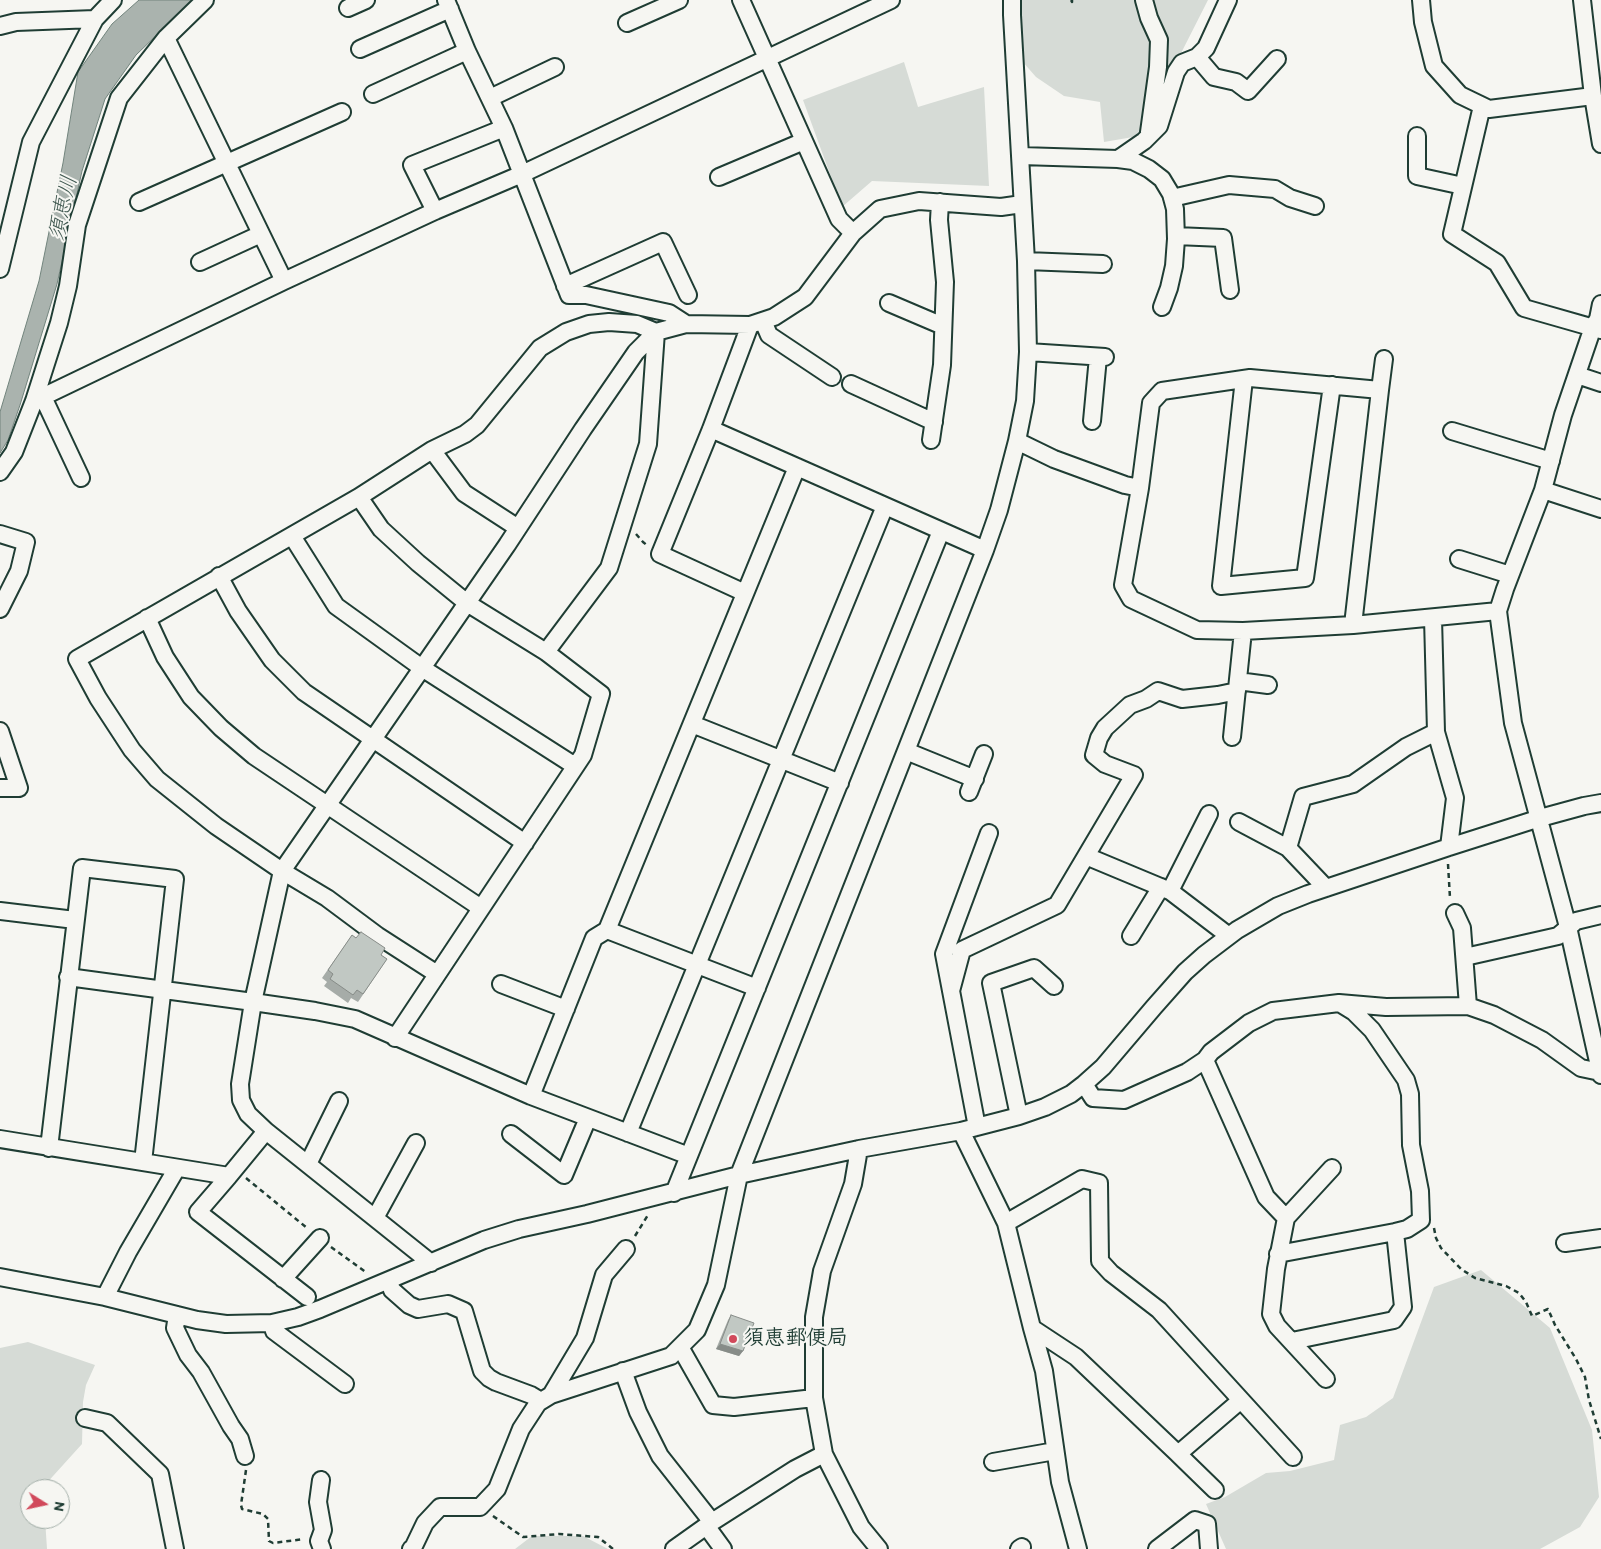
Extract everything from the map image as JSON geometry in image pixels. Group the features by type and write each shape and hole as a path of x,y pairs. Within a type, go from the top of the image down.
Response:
{"street":[{"path":"0,269 31,142 95,19 113,0"},
{"path":"0,472 14,452 38,399 68,286 77,225 119,98 166,38 205,0"},
{"path":"348,8 366,0"},
{"path":"627,23 654,5 679,0"},
{"path":"741,0 839,219 853,233"},
{"path":"38,399 284,281 435,211 522,174 890,0"},
{"path":"411,1549 425,1523 440,1507 480,1507 497,1489 521,1429 538,1403 546,1398 671,1356 697,1330 716,1285 739,1175 984,550 999,510 1018,441 1025,401 1028,352 1026,261 1012,0"},
{"path":"1144,0 1159,40 1158,68 1148,137"},
{"path":"1118,159 1148,137 1159,126 1176,72 1182,63 1197,57 1206,48 1228,0"},
{"path":"1422,0 1423,22 1434,66 1460,95 1489,109 1593,96"},
{"path":"1582,0 1595,58 1593,96 1600,127 1601,144"},
{"path":"360,49 448,4 467,51 504,128 569,295 586,294 669,313 686,324"},
{"path":"0,26 16,22 95,19"},
{"path":"166,38 225,163 284,281"},
{"path":"373,94 467,51"},
{"path":"1197,57 1214,77 1236,82 1248,91 1277,59"},
{"path":"490,98 555,67"},
{"path":"1482,106 1452,234 1497,263 1524,308 1597,329"},
{"path":"139,202 342,112"},
{"path":"435,211 412,165 504,128"},
{"path":"1417,136 1417,176 1463,186"},
{"path":"719,177 804,141"},
{"path":"1021,156 1133,161 1149,169 1162,179 1171,194 1175,209 1176,236 1174,266 1162,307"},
{"path":"1172,198 1229,185 1275,189 1290,198 1315,206"},
{"path":"430,1263 266,1131 248,1114 241,1100 240,1084 253,1002 282,871 518,528 582,429 636,352 656,332 686,324 756,323 774,317 805,297 853,233 880,208 919,201 1001,207 1022,204"},
{"path":"931,440 942,365 945,282 939,220 940,202"},
{"path":"200,262 261,234"},
{"path":"1176,236 1224,238 1230,290"},
{"path":"565,286 663,242 688,295"},
{"path":"1026,261 1104,264"},
{"path":"889,303 943,326"},
{"path":"1084,1084 1093,1098 1124,1100 1187,1072 1205,1060 1211,1052 1249,1023 1273,1011 1339,1002 1386,1007 1468,1006 1494,1016 1542,1040 1581,1068 1601,1074 1568,927 1513,723 1498,611 1543,490 1563,415 1577,375 1597,329 1601,304"},
{"path":"437,974 378,936 327,898 282,871 216,826 157,779 132,750 98,698 76,659 359,497 432,450 465,434 477,424 540,348 566,332 590,324 608,322 637,324 656,332"},
{"path":"756,323 769,335 832,377"},
{"path":"745,593 660,554 756,323"},
{"path":"546,652 609,568 648,444 656,332"},
{"path":"1028,352 1102,357 1092,421"},
{"path":"1353,626 1384,359"},
{"path":"1577,375 1601,383"},
{"path":"1380,390 1250,378 1162,391 1151,402 1140,488 1123,586 1131,599 1196,630 1243,631 1353,626 1498,611"},
{"path":"1244,379 1221,586 1305,578 1332,385"},
{"path":"851,384 934,422"},
{"path":"38,399 81,478"},
{"path":"711,429 984,550"},
{"path":"1452,431 1551,461"},
{"path":"1018,441 1054,459 1125,485 1140,488"},
{"path":"432,450 464,493 518,528"},
{"path":"531,1096 594,938 607,930 797,467"},
{"path":"1543,490 1601,509"},
{"path":"359,497 381,529 418,563 467,603 546,652 601,694 583,755 395,1038"},
{"path":"628,1133 885,506"},
{"path":"667,1195 689,1156 942,531"},
{"path":"0,534 26,542 19,571 0,609"},
{"path":"292,536 336,606 422,668 576,766"},
{"path":"1459,559 1510,575"},
{"path":"219,576 238,611 272,660 304,692 525,843"},
{"path":"147,618 165,657 191,697 221,728 254,756 481,908"},
{"path":"1433,618 1436,732 1455,798 1449,847"},
{"path":"1232,737 1243,631"},
{"path":"951,991 962,950 1058,905 1134,775 1105,764 1094,755 1099,738 1105,728 1119,714 1130,705 1146,699 1158,691 1182,699 1237,686 1268,685"},
{"path":"692,724 840,783"},
{"path":"0,731 19,788 0,788"},
{"path":"1288,848 1303,797 1354,784 1406,747 1436,732"},
{"path":"906,751 972,786 984,754"},
{"path":"0,1277 105,1297 197,1320 226,1324 272,1323 298,1317 320,1309 484,1240 519,1228 667,1195 739,1175 859,1149 961,1131 1019,1116 1045,1107 1072,1094 1108,1061 1185,972 1237,930 1278,906 1449,847 1540,818 1601,802"},
{"path":"1131,936 1165,889 1209,814"},
{"path":"1239,822 1288,848 1326,888"},
{"path":"977,1127 944,954 989,834"},
{"path":"1086,856 1165,889 1229,936"},
{"path":"48,1148 82,868 176,879 143,1162"},
{"path":"0,911 75,920"},
{"path":"1455,913 1462,928 1468,1006"},
{"path":"1465,957 1558,936 1576,921 1601,915"},
{"path":"607,930 757,988"},
{"path":"1019,1116 990,982 1034,968 1054,986"},
{"path":"68,978 316,1011 355,1019 531,1096 689,1156"},
{"path":"501,984 566,1010"},
{"path":"1278,1254 1395,1232 1407,1229 1421,1220 1420,1192 1411,1145 1410,1094 1406,1080 1372,1030 1354,1012 1339,1002"},
{"path":"1205,1060 1266,1197 1286,1218"},
{"path":"308,1164 339,1101"},
{"path":"511,1134 564,1175 588,1118"},
{"path":"266,1131 198,1212 307,1297"},
{"path":"961,1131 1006,1223 1044,1371 1050,1402 1060,1482 1078,1549"},
{"path":"0,1139 177,1168 232,1172"},
{"path":"375,1218 416,1143"},
{"path":"859,1149 853,1184 822,1271 814,1317 814,1398 824,1454 861,1527 879,1549"},
{"path":"105,1297 128,1252 177,1168"},
{"path":"1326,1379 1277,1326 1271,1314 1278,1254 1286,1218 1332,1168"},
{"path":"1006,1223 1082,1179 1098,1183 1100,1261 1111,1274 1159,1310 1293,1457"},
{"path":"1292,1341 1394,1320 1403,1307 1395,1232"},
{"path":"284,1279 320,1238"},
{"path":"1565,1243 1601,1238"},
{"path":"546,1398 585,1338 604,1275 626,1249"},
{"path":"389,1281 392,1290 409,1305 418,1309 448,1304 464,1311 482,1371 496,1382 531,1395 546,1398"},
{"path":"177,1315 175,1328 188,1355 201,1372 240,1439 245,1456"},
{"path":"272,1323 274,1331 344,1384"},
{"path":"1032,1328 1076,1358 1215,1490"},
{"path":"680,1347 713,1405 734,1407 814,1398"},
{"path":"623,1371 638,1412 660,1456 710,1524 723,1549"},
{"path":"1178,1454 1241,1400"},
{"path":"85,1418 107,1423 160,1474 174,1549"},
{"path":"993,1462 1055,1451"},
{"path":"674,1549 795,1469 824,1454"},
{"path":"321,1480 318,1502 323,1530 321,1545"},
{"path":"1156,1549 1195,1520 1207,1524 1210,1549"}],"path":[{"path":"624,522 628,523 643,542 660,554"},
{"path":"1449,847 1450,902 1455,913"},
{"path":"232,1172 368,1274"},
{"path":"626,1249 667,1195"},
{"path":"1433,1221 1436,1238 1441,1248 1461,1269 1475,1278 1506,1286 1519,1293 1526,1302 1532,1316 1548,1309 1584,1377 1601,1439"},
{"path":"245,1456 246,1471 241,1505 242,1510 263,1514 268,1519 269,1541 273,1543 302,1539 321,1545"},
{"path":"480,1507 523,1537 559,1534 598,1537 613,1549"}],"shaded area":[{"path":"1018,0 1208,0 1139,136 1104,142 1100,102 1064,96 1036,77 1022,61"},
{"path":"904,62 918,107 984,87 989,186 872,181 842,207 803,100"},
{"path":"1481,1270 1550,1328 1592,1430 1599,1497 1580,1527 1540,1549 1226,1549 1206,1504 1225,1497 1266,1473 1290,1471 1334,1460 1340,1425 1366,1417 1393,1398 1434,1287"},
{"path":"28,1342 95,1365 86,1385 83,1402 82,1444 50,1479 20,1479 20,1529 46,1529 47,1549 0,1549 0,1348"},
{"path":"532,1536 583,1536 608,1549 515,1549"}],"water":[{"name":"須恵川","path":"139,0 193,0 136,55 105,99 82,171 57,284 20,405 8,440 0,453 0,412 39,281 63,163 78,72 112,24"}],"building":[{"path":"361,932 385,948 381,955 387,959 363,994 357,990 353,995 330,979 333,974 328,970 352,935 356,938"},
{"name":"須恵郵便局","path":"731,1315 754,1323 743,1351 720,1344"}],"place":[{"name":"須恵郵便局","path":"733,1339"}]}
